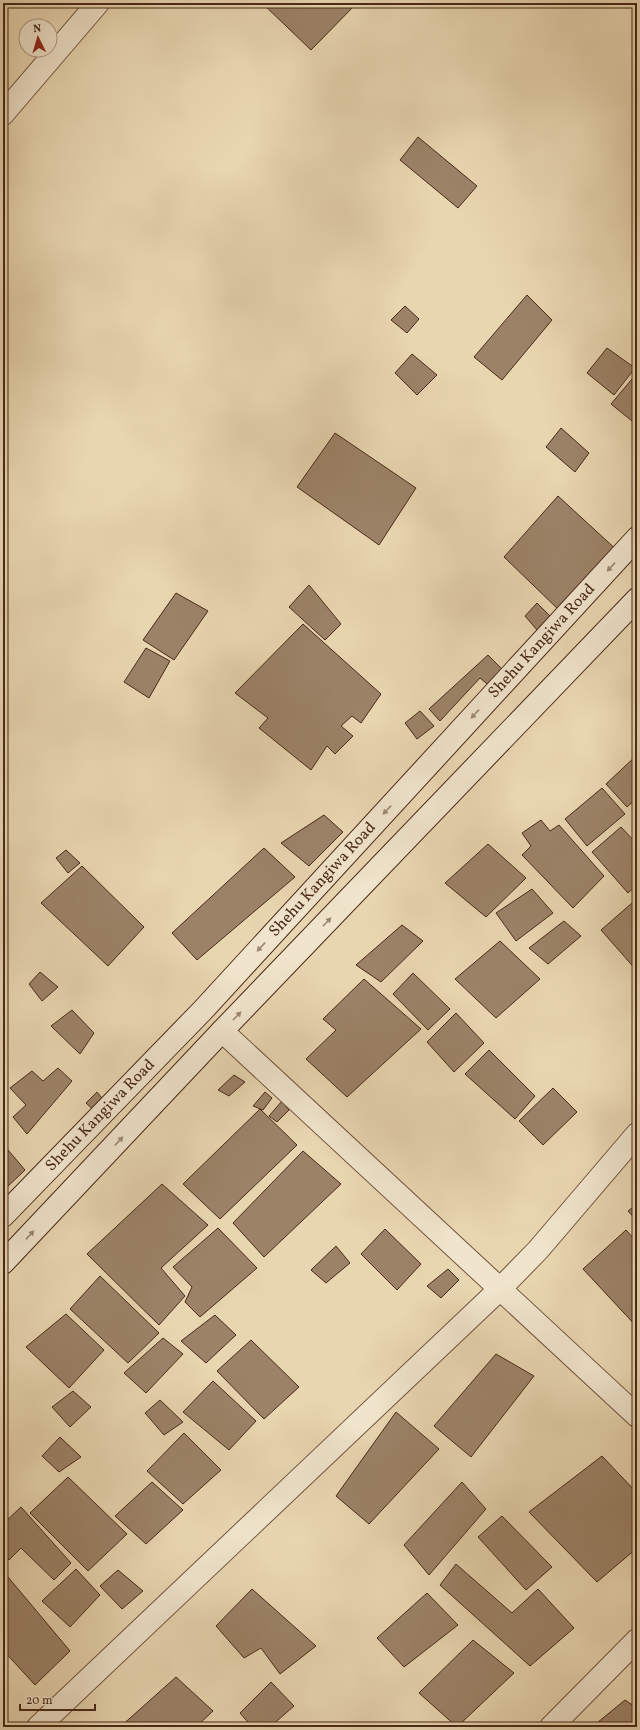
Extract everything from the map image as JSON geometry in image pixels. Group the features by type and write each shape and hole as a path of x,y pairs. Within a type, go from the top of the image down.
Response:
{"main road":[{"path":"3,114 98,3"},
{"name":"Shehu Kangiwa Road","path":"3,1216 203,1010 637,538"},
{"name":"Shehu Kangiwa Road","path":"3,1264 222,1031 637,599"},
{"path":"222,1031 637,1416"},
{"path":"38,1727 500,1289 538,1250 637,1134"},
{"path":"551,1727 637,1640"}],"building":[{"path":"262,3 357,3 311,50"},
{"path":"418,137 477,186 458,208 400,160"},
{"path":"527,295 552,320 502,380 474,357"},
{"path":"405,306 419,319 407,333 391,320"},
{"path":"607,348 635,368 614,395 587,373"},
{"path":"412,354 437,375 417,395 395,373"},
{"path":"632,379 637,382 637,425 611,404"},
{"path":"561,428 589,453 575,472 546,447"},
{"path":"335,433 416,488 379,545 297,487"},
{"path":"558,496 620,553 562,613 504,557"},
{"path":"309,585 341,624 325,640 289,607"},
{"path":"176,593 208,611 174,660 143,640"},
{"path":"537,603 550,616 537,630 525,616"},
{"path":"303,624 381,694 361,723 352,716 341,726 353,736 335,754 327,746 311,770 259,728 268,718 235,693"},
{"path":"146,648 170,661 149,698 124,682"},
{"path":"488,655 509,676 492,688 480,678 440,721 429,709"},
{"path":"420,711 434,726 417,739 405,723"},
{"path":"637,755 637,798 627,807 606,784"},
{"path":"602,788 625,814 587,846 565,819"},
{"path":"324,815 343,832 309,866 281,843"},
{"path":"541,820 550,831 559,825 604,876 573,908 522,855 531,846 522,833"},
{"path":"621,827 637,844 637,885 628,893 592,852"},
{"path":"488,844 526,878 486,917 445,883"},
{"path":"264,848 295,877 197,960 172,933"},
{"path":"66,850 80,863 68,873 56,858"},
{"path":"82,866 144,927 108,966 41,903"},
{"path":"532,889 553,913 516,941 496,913"},
{"path":"632,903 637,909 637,971 601,930"},
{"path":"564,921 581,936 548,964 529,948"},
{"path":"402,925 423,941 381,982 356,965"},
{"path":"500,941 540,979 496,1018 455,979"},
{"path":"40,972 58,987 42,1001 29,984"},
{"path":"413,973 450,1009 428,1030 393,994"},
{"path":"364,979 421,1029 347,1097 306,1059 336,1030 323,1019"},
{"path":"72,1010 94,1033 80,1054 51,1026"},
{"path":"456,1013 484,1043 454,1072 427,1042"},
{"path":"489,1050 535,1096 515,1119 465,1074"},
{"path":"58,1068 72,1081 27,1134 13,1117 26,1105 10,1088 32,1071 43,1081"},
{"path":"234,1075 245,1082 229,1096 218,1090"},
{"path":"553,1088 577,1112 543,1145 519,1121"},
{"path":"97,1092 106,1103 97,1113 86,1103"},
{"path":"265,1092 272,1098 263,1110 253,1106"},
{"path":"282,1101 289,1110 277,1122 269,1116"},
{"path":"260,1109 297,1145 220,1219 183,1184"},
{"path":"3,1144 25,1170 3,1191"},
{"path":"303,1151 341,1184 264,1257 233,1223"},
{"path":"162,1184 208,1225 161,1268 185,1296 159,1325 87,1254"},
{"path":"637,1204 637,1221 628,1211"},
{"path":"218,1228 257,1268 200,1317 185,1302 192,1287 173,1267"},
{"path":"385,1229 421,1264 397,1290 361,1254"},
{"path":"626,1230 637,1242 637,1327 583,1269"},
{"path":"336,1246 350,1263 326,1283 311,1270"},
{"path":"448,1269 459,1280 441,1298 427,1286"},
{"path":"100,1276 159,1333 128,1363 70,1309"},
{"path":"66,1314 104,1350 69,1388 26,1347"},
{"path":"215,1315 236,1335 206,1363 181,1341"},
{"path":"163,1338 183,1354 146,1393 124,1373"},
{"path":"251,1340 299,1387 264,1419 217,1371"},
{"path":"496,1354 534,1376 471,1457 434,1426"},
{"path":"213,1381 256,1421 229,1450 183,1412"},
{"path":"73,1391 91,1407 70,1427 52,1407"},
{"path":"160,1400 183,1422 164,1435 145,1413"},
{"path":"396,1412 439,1449 369,1524 336,1496"},
{"path":"184,1433 221,1470 183,1504 147,1471"},
{"path":"60,1437 81,1457 59,1472 42,1456"},
{"path":"602,1456 637,1493 637,1548 597,1582 529,1512"},
{"path":"68,1477 127,1534 88,1571 30,1513"},
{"path":"152,1482 183,1510 146,1544 115,1516"},
{"path":"462,1482 486,1509 429,1575 404,1545"},
{"path":"21,1507 71,1563 54,1580 21,1548 9,1560 3,1553 3,1524"},
{"path":"502,1516 552,1567 526,1590 478,1537"},
{"path":"456,1564 512,1613 538,1589 574,1628 530,1666 440,1585"},
{"path":"76,1569 100,1595 70,1627 42,1601"},
{"path":"118,1570 143,1591 122,1609 100,1586"},
{"path":"3,1571 70,1651 35,1685 3,1650"},
{"path":"252,1589 316,1646 280,1674 261,1648 244,1658 216,1626"},
{"path":"427,1593 458,1625 404,1667 377,1638"},
{"path":"473,1640 514,1673 457,1727 419,1693"},
{"path":"176,1677 213,1711 196,1727 120,1727"},
{"path":"271,1682 294,1706 270,1727 252,1727 240,1713"},
{"path":"625,1700 637,1708 637,1727 592,1727"}]}
